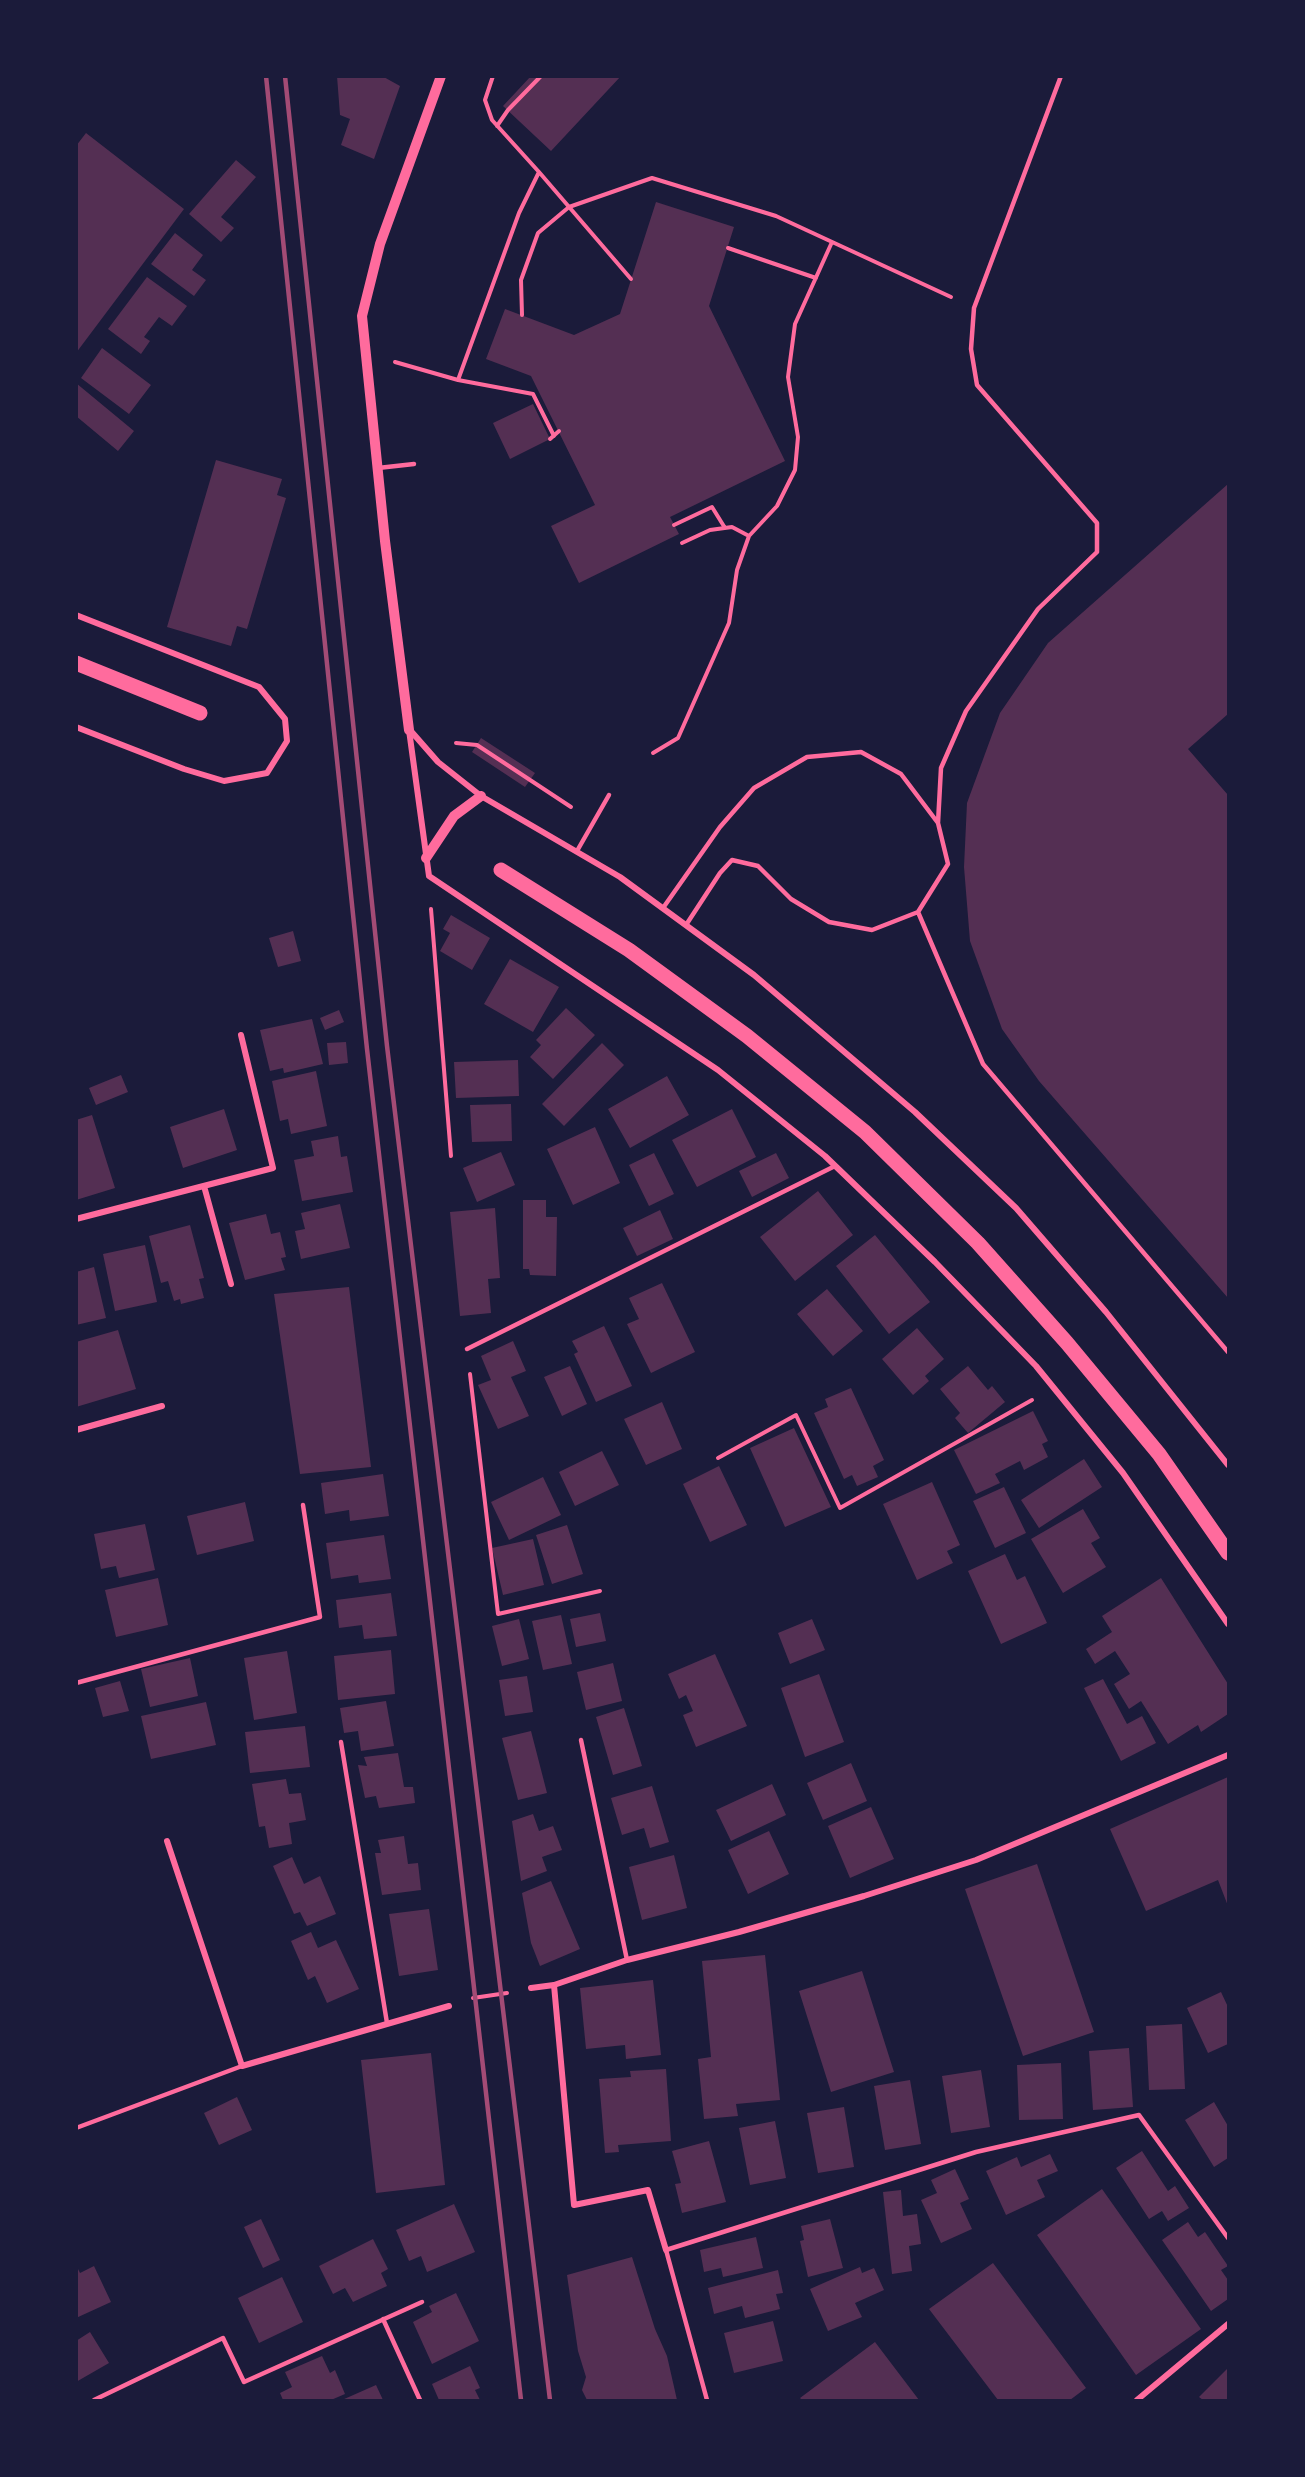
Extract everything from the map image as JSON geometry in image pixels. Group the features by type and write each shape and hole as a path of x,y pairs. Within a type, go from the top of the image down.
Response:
{"main road":[{"path":"76,663 200,713"},
{"path":"501,870 629,950 747,1036 865,1132 978,1244 1067,1343 1159,1454 1228,1553"}],"street":[{"path":"441,76 380,244 362,316 409,730 429,876 718,1070 835,1166 935,1262 1054,1388 1123,1473 1228,1624"},
{"path":"76,615 259,687 285,719 287,741 267,773 224,781 184,769 76,727"},
{"path":"409,730 438,762 481,796 620,877 754,975 915,1112 1016,1208 1106,1312 1228,1465"},
{"path":"426,858 454,816 481,796"},
{"path":"76,1219 273,1168 242,1035"},
{"path":"204,1186 231,1284"},
{"path":"76,1430 162,1406"},
{"path":"531,1988 554,1985 627,1960 740,1932 976,1860 1228,1755"},
{"path":"167,1841 242,2066 449,2006"},
{"path":"554,1985 574,2205 648,2190 666,2250"},
{"path":"1137,2400 1228,2324"}],"lane":[{"path":"686,925 720,873 732,860 758,866 791,899 829,922 872,930 918,912 948,864 938,823 941,768 966,711 1038,609 1097,552 1096,523 976,386 971,349 974,308 1061,76"},
{"path":"378,468 414,465"},
{"path":"663,909 720,827 754,788 807,757 861,752 901,774 938,823"},
{"path":"577,851 609,795"},
{"path":"918,912 983,1064 1228,1352"},
{"path":"467,1349 835,1166"},
{"path":"76,1683 320,1617 303,1505"},
{"path":"581,1740 627,1960"},
{"path":"341,1742 387,2023"},
{"path":"76,2128 242,2066"},
{"path":"707,2400 666,2250 976,2152 1139,2115 1228,2238"},
{"path":"94,2400 223,2338 244,2382 422,2302"},
{"path":"383,2319 420,2400"}],"path":[{"path":"493,76 485,100 492,120 631,279"},
{"path":"497,126 508,110 541,76"},
{"path":"458,380 519,213 539,172"},
{"path":"522,315 521,280 538,233 569,207 652,178 776,216 974,308"},
{"path":"653,753 678,738 699,696 729,623 737,570 749,536 777,506 795,470 798,437 788,377 795,324 832,242"},
{"path":"728,248 816,278"},
{"path":"385,359 458,380 533,394 552,438 559,431"},
{"path":"674,525 712,507 725,528"},
{"path":"682,543 710,530 732,527 749,536"},
{"path":"449,742 477,745 571,807"},
{"path":"429,876 452,1156"},
{"path":"467,1349 498,1614 600,1591"},
{"path":"718,1458 796,1415 840,1508 1054,1388"},
{"path":"449,2006 476,1997 531,1988"}],"building":[{"path":"337,76 382,76 400,86 374,159 341,145 350,119 340,115"},
{"path":"531,76 621,76 551,151 503,106"},
{"path":"86,133 184,209 76,353 76,146"},
{"path":"236,160 256,177 221,217 234,228 221,242 189,214"},
{"path":"656,202 734,227 709,306 785,461 670,517 679,534 579,583 551,526 595,505 531,376 486,359 505,309 574,335 620,314"},
{"path":"175,233 203,255 192,270 206,280 194,296 151,264"},
{"path":"147,277 187,306 172,326 159,317 144,337 150,341 141,354 108,329"},
{"path":"102,348 151,385 129,414 81,378"},
{"path":"76,383 134,431 118,451 76,416"},
{"path":"533,404 550,439 510,459 493,423"},
{"path":"216,460 282,479 277,495 286,498 247,629 237,626 231,646 167,627"},
{"path":"1228,484 1228,714 1188,749 1228,795 1228,1298 1039,1081 1002,1029 970,941 964,867 967,803 1000,713 1048,643"},
{"path":"481,738 535,773 525,787 472,752"},
{"path":"451,915 490,938 472,970 440,951 450,933 443,929"},
{"path":"293,931 301,961 278,967 269,938"},
{"path":"510,959 559,987 533,1032 484,1004"},
{"path":"566,1008 595,1035 553,1079 530,1057 541,1045 536,1040"},
{"path":"339,1010 344,1022 325,1030 320,1018"},
{"path":"312,1019 323,1064 284,1073 283,1068 270,1071 260,1030"},
{"path":"346,1042 348,1063 329,1065 327,1043"},
{"path":"602,1043 624,1065 564,1126 542,1104"},
{"path":"518,1060 519,1096 456,1098 454,1062"},
{"path":"316,1071 327,1126 291,1134 288,1119 280,1121 272,1081"},
{"path":"121,1075 128,1092 96,1105 89,1088"},
{"path":"667,1076 689,1115 630,1148 608,1109"},
{"path":"511,1104 512,1141 472,1142 470,1105"},
{"path":"224,1109 237,1150 183,1168 170,1127"},
{"path":"732,1109 756,1157 697,1187 672,1140"},
{"path":"92,1115 115,1188 76,1200 76,1120"},
{"path":"595,1127 620,1183 573,1205 547,1149"},
{"path":"338,1136 341,1157 347,1156 353,1192 302,1201 294,1160 314,1156 311,1141"},
{"path":"501,1152 515,1185 477,1202 463,1168"},
{"path":"654,1153 674,1194 649,1206 629,1165"},
{"path":"776,1153 789,1178 752,1197 739,1171"},
{"path":"818,1191 853,1235 795,1281 760,1237"},
{"path":"523,1200 546,1200 546,1217 557,1217 556,1276 530,1275 529,1269 523,1269"},
{"path":"340,1204 350,1248 301,1259 295,1231 305,1229 301,1213"},
{"path":"495,1208 500,1278 488,1279 491,1313 460,1316 450,1212"},
{"path":"660,1210 673,1239 637,1256 623,1228"},
{"path":"266,1214 271,1234 280,1232 286,1257 281,1258 285,1270 245,1280 229,1223"},
{"path":"190,1225 204,1278 199,1279 204,1298 181,1304 180,1299 174,1301 168,1281 161,1283 149,1236"},
{"path":"875,1235 930,1302 889,1334 836,1266"},
{"path":"145,1245 157,1302 115,1311 103,1254"},
{"path":"94,1267 106,1318 76,1325 76,1272"},
{"path":"662,1283 695,1352 651,1373 627,1324 639,1319 629,1298"},
{"path":"349,1287 371,1467 300,1474 274,1294"},
{"path":"827,1289 863,1331 833,1356 797,1314"},
{"path":"604,1326 632,1386 596,1402 574,1354 578,1352 572,1341"},
{"path":"917,1328 944,1359 925,1376 929,1381 913,1395 882,1359"},
{"path":"118,1330 136,1389 76,1407 76,1342"},
{"path":"513,1341 526,1371 511,1377 529,1416 498,1429 478,1385 491,1380 481,1356"},
{"path":"570,1366 587,1404 562,1416 544,1377"},
{"path":"968,1366 988,1390 992,1386 1005,1402 968,1433 955,1418 960,1413 940,1389"},
{"path":"851,1388 884,1460 873,1466 878,1477 857,1486 852,1475 844,1479 814,1413 828,1407 825,1399"},
{"path":"662,1402 682,1449 646,1465 624,1419"},
{"path":"1033,1411 1048,1441 1042,1444 1048,1457 1024,1470 1020,1461 995,1474 1000,1483 976,1494 954,1450"},
{"path":"794,1428 831,1507 785,1527 750,1448"},
{"path":"602,1451 619,1485 575,1506 559,1472"},
{"path":"1084,1459 1102,1487 1039,1528 1021,1500"},
{"path":"719,1466 747,1525 710,1542 683,1484"},
{"path":"383,1474 389,1516 350,1521 349,1510 325,1514 321,1483"},
{"path":"543,1477 561,1515 509,1540 491,1502"},
{"path":"932,1482 960,1545 947,1551 953,1563 917,1580 883,1504"},
{"path":"1004,1487 1026,1533 995,1548 973,1501"},
{"path":"245,1502 254,1541 197,1555 187,1516"},
{"path":"1083,1509 1100,1538 1091,1543 1106,1567 1063,1593 1031,1539"},
{"path":"145,1524 155,1570 119,1578 116,1566 101,1569 94,1534"},
{"path":"567,1525 583,1574 552,1584 536,1535"},
{"path":"384,1535 391,1579 359,1583 358,1575 331,1579 326,1543"},
{"path":"533,1539 544,1585 503,1595 492,1548"},
{"path":"1005,1554 1017,1580 1025,1576 1047,1623 1001,1644 968,1571"},
{"path":"158,1578 168,1625 116,1637 105,1590"},
{"path":"1161,1578 1228,1684 1228,1714 1201,1732 1198,1725 1168,1744 1141,1701 1129,1709 1114,1684 1130,1674 1115,1651 1095,1664 1086,1649 1112,1632 1102,1616"},
{"path":"391,1593 397,1636 364,1639 362,1625 339,1628 336,1600"},
{"path":"600,1613 606,1641 576,1647 570,1619"},
{"path":"561,1615 572,1664 543,1670 532,1621"},
{"path":"519,1619 529,1659 502,1666 492,1626"},
{"path":"812,1619 825,1650 790,1664 778,1633"},
{"path":"391,1650 395,1694 338,1700 334,1656"},
{"path":"287,1651 297,1713 254,1720 244,1658"},
{"path":"715,1654 747,1726 696,1747 683,1715 693,1711 686,1695 679,1699 668,1674"},
{"path":"190,1658 198,1696 150,1707 141,1669"},
{"path":"613,1663 622,1701 586,1710 577,1672"},
{"path":"819,1674 844,1742 805,1757 781,1688"},
{"path":"527,1676 533,1712 505,1716 499,1680"},
{"path":"1103,1679 1127,1724 1142,1716 1156,1743 1121,1761 1084,1688"},
{"path":"120,1681 129,1711 103,1717 95,1688"},
{"path":"386,1701 394,1746 361,1751 358,1731 344,1733 340,1708"},
{"path":"206,1702 216,1745 151,1759 141,1716"},
{"path":"624,1708 642,1766 613,1775 596,1717"},
{"path":"305,1726 310,1767 250,1773 245,1732"},
{"path":"531,1731 547,1793 518,1800 502,1738"},
{"path":"398,1753 404,1787 413,1787 415,1803 379,1808 376,1796 365,1798 358,1765 367,1766 364,1757"},
{"path":"851,1763 867,1801 823,1820 807,1783"},
{"path":"1228,1777 1228,1906 1218,1880 1146,1911 1110,1829"},
{"path":"286,1779 289,1794 301,1793 306,1820 289,1823 292,1844 269,1848 265,1826 259,1827 252,1784"},
{"path":"772,1784 786,1815 731,1841 716,1810"},
{"path":"652,1786 669,1842 650,1848 644,1828 622,1835 611,1798"},
{"path":"871,1807 894,1859 850,1878 828,1826"},
{"path":"533,1814 539,1831 553,1826 562,1850 542,1857 547,1871 521,1881 512,1821"},
{"path":"769,1831 789,1874 748,1894 728,1850"},
{"path":"404,1836 408,1864 418,1863 421,1890 382,1895 375,1853 381,1853 378,1840"},
{"path":"674,1855 687,1908 642,1920 629,1867"},
{"path":"292,1857 304,1884 320,1876 336,1914 307,1926 300,1912 294,1914 273,1866"},
{"path":"1037,1864 1094,2032 1023,2056 965,1889"},
{"path":"551,1881 580,1949 540,1966 531,1943 522,1893"},
{"path":"429,1909 438,1970 399,1976 389,1914"},
{"path":"311,1932 318,1948 336,1940 359,1989 327,2003 315,1976 308,1980 291,1941"},
{"path":"765,1955 780,2100 736,2104 738,2116 704,2119 698,2059 711,2057 702,1961"},
{"path":"862,1971 894,2072 831,2092 799,1991"},
{"path":"653,1980 661,2055 626,2059 625,2045 586,2049 580,1988"},
{"path":"1221,1992 1228,2007 1228,2044 1208,2053 1187,2008"},
{"path":"1182,2024 1185,2089 1149,2090 1146,2026"},
{"path":"1129,2048 1133,2107 1093,2110 1089,2051"},
{"path":"431,2053 445,2185 376,2193 361,2060"},
{"path":"1061,2063 1063,2119 1019,2120 1017,2065"},
{"path":"666,2069 671,2141 618,2145 619,2152 605,2153 599,2079 631,2077 630,2071"},
{"path":"981,2070 990,2127 951,2133 942,2076"},
{"path":"910,2080 921,2144 885,2150 874,2086"},
{"path":"237,2097 252,2130 219,2145 204,2113"},
{"path":"1214,2102 1228,2126 1228,2158 1214,2167 1185,2120"},
{"path":"844,2107 854,2167 818,2173 807,2113"},
{"path":"775,2121 786,2178 750,2185 739,2128"},
{"path":"709,2141 726,2202 682,2213 675,2184 681,2183 672,2151"},
{"path":"1142,2151 1168,2191 1175,2186 1189,2208 1168,2221 1162,2211 1149,2219 1116,2168"},
{"path":"1050,2154 1058,2171 1037,2180 1045,2197 1006,2215 986,2171 1017,2157 1021,2167"},
{"path":"955,2169 969,2199 960,2203 972,2229 941,2243 921,2200 937,2193 931,2180"},
{"path":"1102,2189 1201,2329 1136,2375 1037,2235"},
{"path":"901,2190 903,2216 917,2214 921,2244 909,2246 912,2271 892,2274 883,2192"},
{"path":"454,2204 475,2252 427,2272 421,2256 409,2261 396,2230"},
{"path":"261,2219 280,2260 263,2268 244,2227"},
{"path":"830,2219 843,2268 808,2277 800,2241 804,2240 801,2226"},
{"path":"1188,2222 1198,2237 1205,2232 1228,2266 1221,2270 1228,2280 1228,2299 1211,2311 1162,2240"},
{"path":"756,2237 763,2268 723,2277 721,2268 704,2272 700,2250"},
{"path":"373,2239 388,2269 381,2273 387,2286 353,2302 345,2288 333,2294 319,2266"},
{"path":"632,2257 655,2329 667,2356 677,2400 587,2400 582,2390 586,2377 578,2351 567,2275"},
{"path":"993,2263 1086,2388 1070,2400 998,2400 929,2309"},
{"path":"76,2265 80,2273 94,2266 111,2302 76,2318"},
{"path":"860,2267 862,2273 874,2268 884,2290 855,2303 862,2317 828,2331 810,2289"},
{"path":"778,2270 783,2293 776,2294 780,2309 745,2318 742,2306 714,2314 708,2288"},
{"path":"282,2277 303,2322 259,2343 238,2298"},
{"path":"456,2293 479,2341 432,2364 413,2322 432,2312 429,2306"},
{"path":"773,2321 783,2361 734,2373 724,2333"},
{"path":"90,2332 109,2363 76,2382 76,2341"},
{"path":"875,2342 919,2400 802,2400 800,2398"},
{"path":"322,2356 330,2373 335,2370 345,2394 331,2400 283,2400 280,2393 292,2387 285,2372"},
{"path":"470,2366 480,2388 475,2390 480,2400 439,2400 432,2384"},
{"path":"1228,2368 1228,2400 1203,2400 1199,2397"},
{"path":"376,2385 383,2400 342,2400"}],"railway":[{"path":"266,76 367,1049 521,2400"},
{"path":"285,76 387,1046 550,2400"}]}
